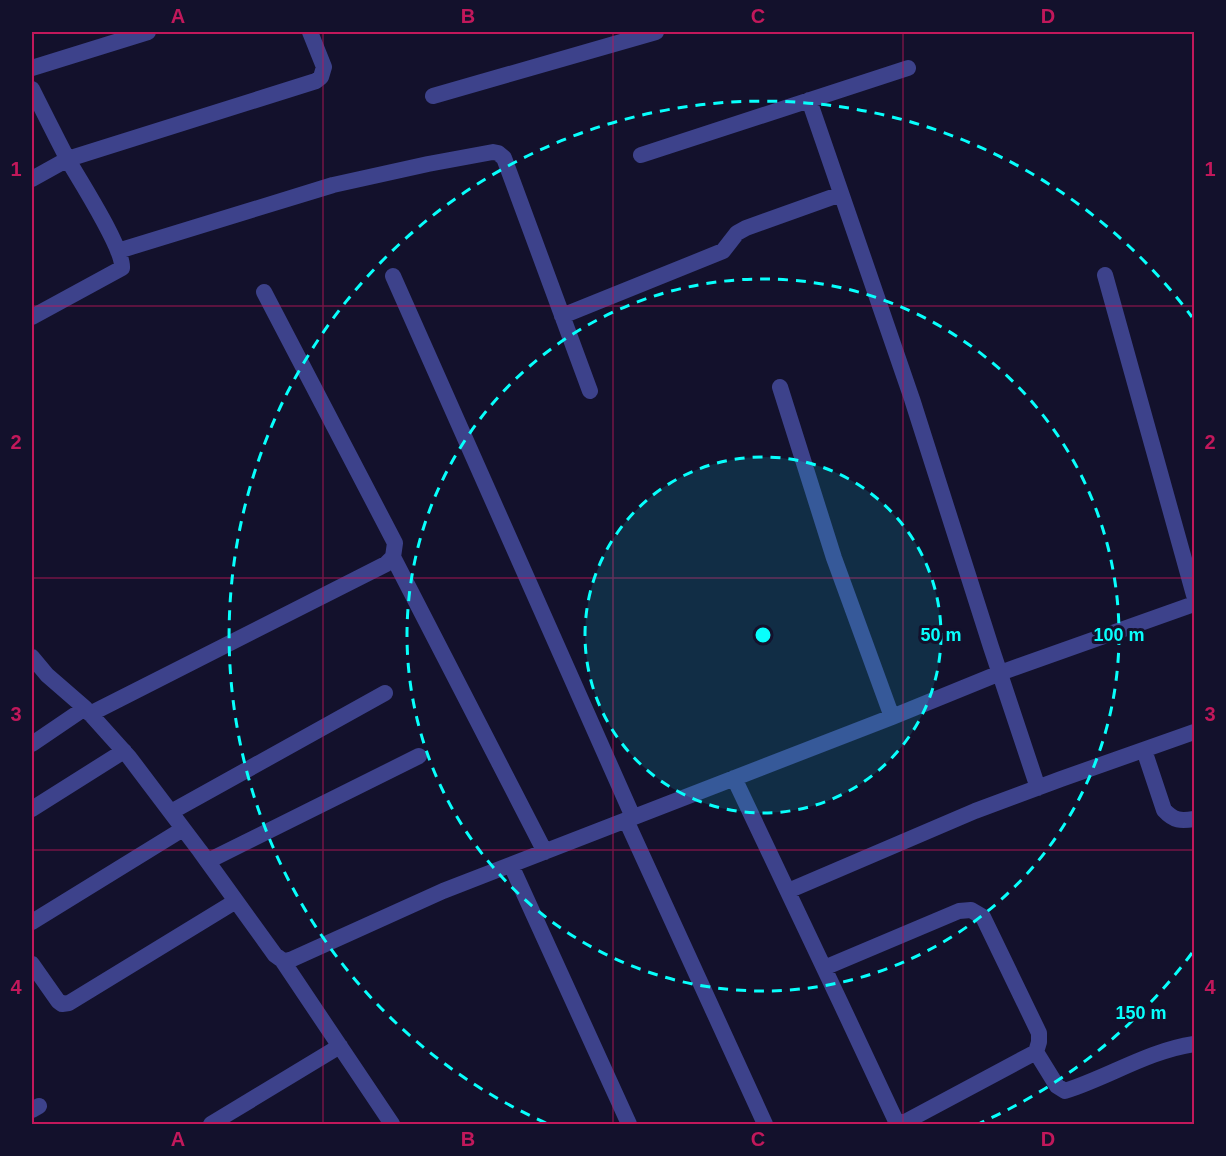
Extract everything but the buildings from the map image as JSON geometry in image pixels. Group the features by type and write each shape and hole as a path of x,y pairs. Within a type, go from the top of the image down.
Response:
{"street":[{"path":"32,68 148,32"},
{"path":"32,179 68,159 316,81 324,68 310,32"},
{"path":"433,96 656,32"},
{"path":"641,154 908,68"},
{"path":"32,89 68,159 103,219 123,261 122,268 32,317"},
{"path":"809,100 912,399 1038,788"},
{"path":"118,251 333,185 428,164 498,153 504,158 590,391"},
{"path":"562,316 723,251 737,233 746,228 841,194"},
{"path":"1106,275 1194,595"},
{"path":"393,276 765,1125"},
{"path":"264,292 395,543 393,557 545,852"},
{"path":"780,387 834,558 892,717"},
{"path":"32,744 87,711 386,564 393,557"},
{"path":"282,960 288,961 443,891 1000,673 1194,604"},
{"path":"32,657 47,675 87,711 124,751 171,812 275,955 282,960 392,1125"},
{"path":"171,812 385,693"},
{"path":"788,891 975,811 1194,732"},
{"path":"1144,750 1164,810 1171,818 1194,819"},
{"path":"32,809 124,751"},
{"path":"208,861 419,756"},
{"path":"734,778 895,1119 905,1122 1036,1052 1039,1034 983,917 971,910 959,911 824,968"},
{"path":"32,922 183,828"},
{"path":"511,865 629,1125"},
{"path":"32,964 58,1001 62,1004 69,1003 236,901"},
{"path":"1036,1052 1057,1086 1065,1091 1155,1053 1194,1044"},
{"path":"211,1125 340,1046"}]}
